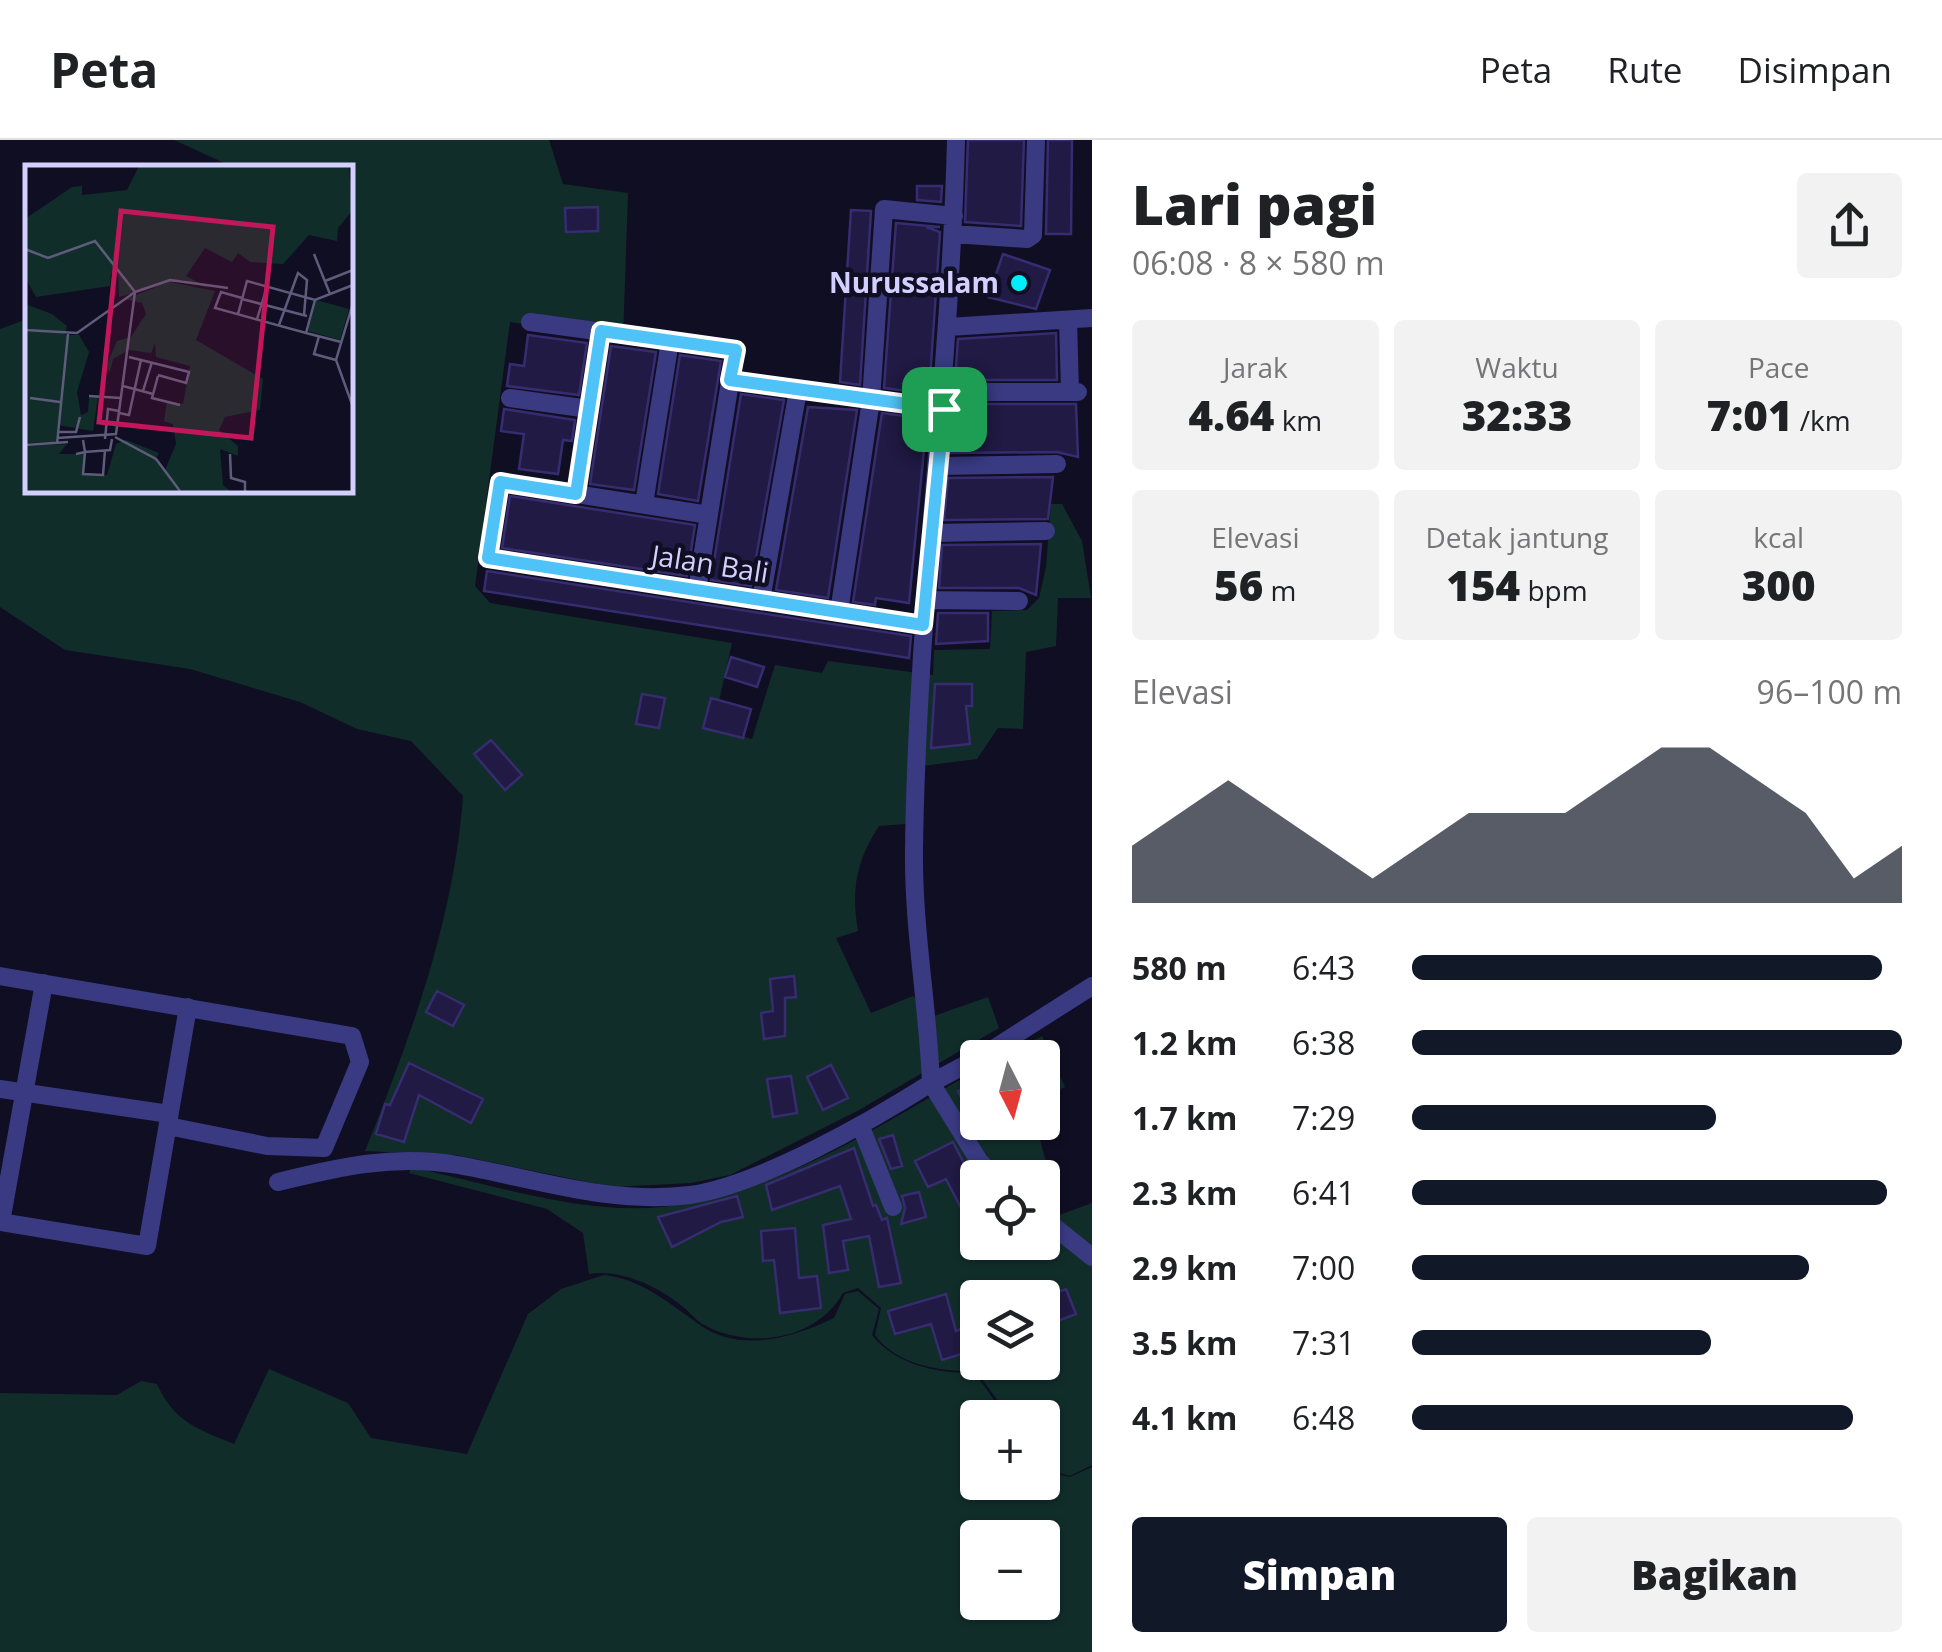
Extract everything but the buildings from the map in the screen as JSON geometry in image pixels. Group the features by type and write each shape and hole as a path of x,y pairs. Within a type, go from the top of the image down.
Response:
{"street":[{"path":"956,140 944,400 923,625 914,853 931,1084 979,1160"},
{"path":"838,612 872,400 884,209 1027,239 1036,227 1036,140"},
{"path":"948,328 1092,318"},
{"path":"730,380 872,400 1074,392 1068,320"},
{"path":"530,322 736,350 697,590"},
{"path":"601,331 576,494 709,515"},
{"path":"644,504 670,341"},
{"path":"761,600 798,390"},
{"path":"510,398 589,409"},
{"path":"938,466 1057,464"},
{"name":"Jalan Bali","path":"576,494 500,482 488,558 923,625"},
{"path":"932,533 1046,531"},
{"path":"925,600 1019,600"},
{"path":"0,976 344,1032 352,1036 360,1062 330,1143 320,1150 267,1146 169,1120 0,1089"},
{"path":"44,983 0,1222 147,1246 188,1007"},
{"path":"1006,1040 1092,986"},
{"path":"278,1182 364,1161 409,1160 457,1165 607,1196 690,1194 726,1186 860,1127 960,1068"},
{"path":"860,1127 892,1207"},
{"path":"1060,1232 1092,1257"}],"green space":[{"path":"174,140 549,140 563,184 628,193 623,339 510,322 475,586 490,603 732,643 713,728 752,739 775,665 822,673 828,661 933,675 934,650 990,649 992,611 1027,610 1039,598 1046,567 1051,504 1062,504 1082,541 1091,598 1058,598 1056,646 1026,652 1023,729 998,728 977,759 922,766 920,823 879,826 857,876 858,931 836,938 871,1013 913,996 934,1016 988,997 999,1028 979,1040 960,1040 960,1051 859,1110 730,1175 691,1183 612,1187 456,1155 365,1151 428,977 450,888 463,796 411,741 357,729 300,702 190,669 65,650 0,607 0,329 25,320 25,492 352,492 352,165 229,165"},
{"path":"960,1080 960,1140 1040,1140 1045,1160 960,1160 960,1260 1060,1260 1060,1215 1092,1203 1092,1465 1070,1476 1060,1473 1060,1400 997,1400 983,1380 1060,1380 1060,1280 960,1280 960,1370 921,1365 884,1345 875,1335 881,1308 858,1288 843,1293 832,1309 801,1330 782,1336 744,1337 703,1324 650,1286 614,1274 589,1274 583,1233 547,1209 409,1173 411,1167 580,1204 655,1207 705,1200 753,1186 845,1145"},
{"path":"604,1275 618,1277 655,1294 716,1334 767,1340 834,1318 845,1294 858,1291 879,1309 872,1335 893,1354 919,1366 960,1372 960,1380 980,1380 994,1400 960,1400 960,1500 1060,1500 1060,1475 1070,1477 1092,1467 1092,1652 0,1652 0,1393 117,1395 141,1381 157,1384 179,1416 234,1444 269,1369 348,1403 371,1438 467,1454 528,1314 561,1289"}],"place":[{"name":"Nurussalam","path":"1019,283"}],"route":[{"path":"601,331 736,350 730,380 944,409 923,625 488,558 500,482 576,494 601,331"}]}
